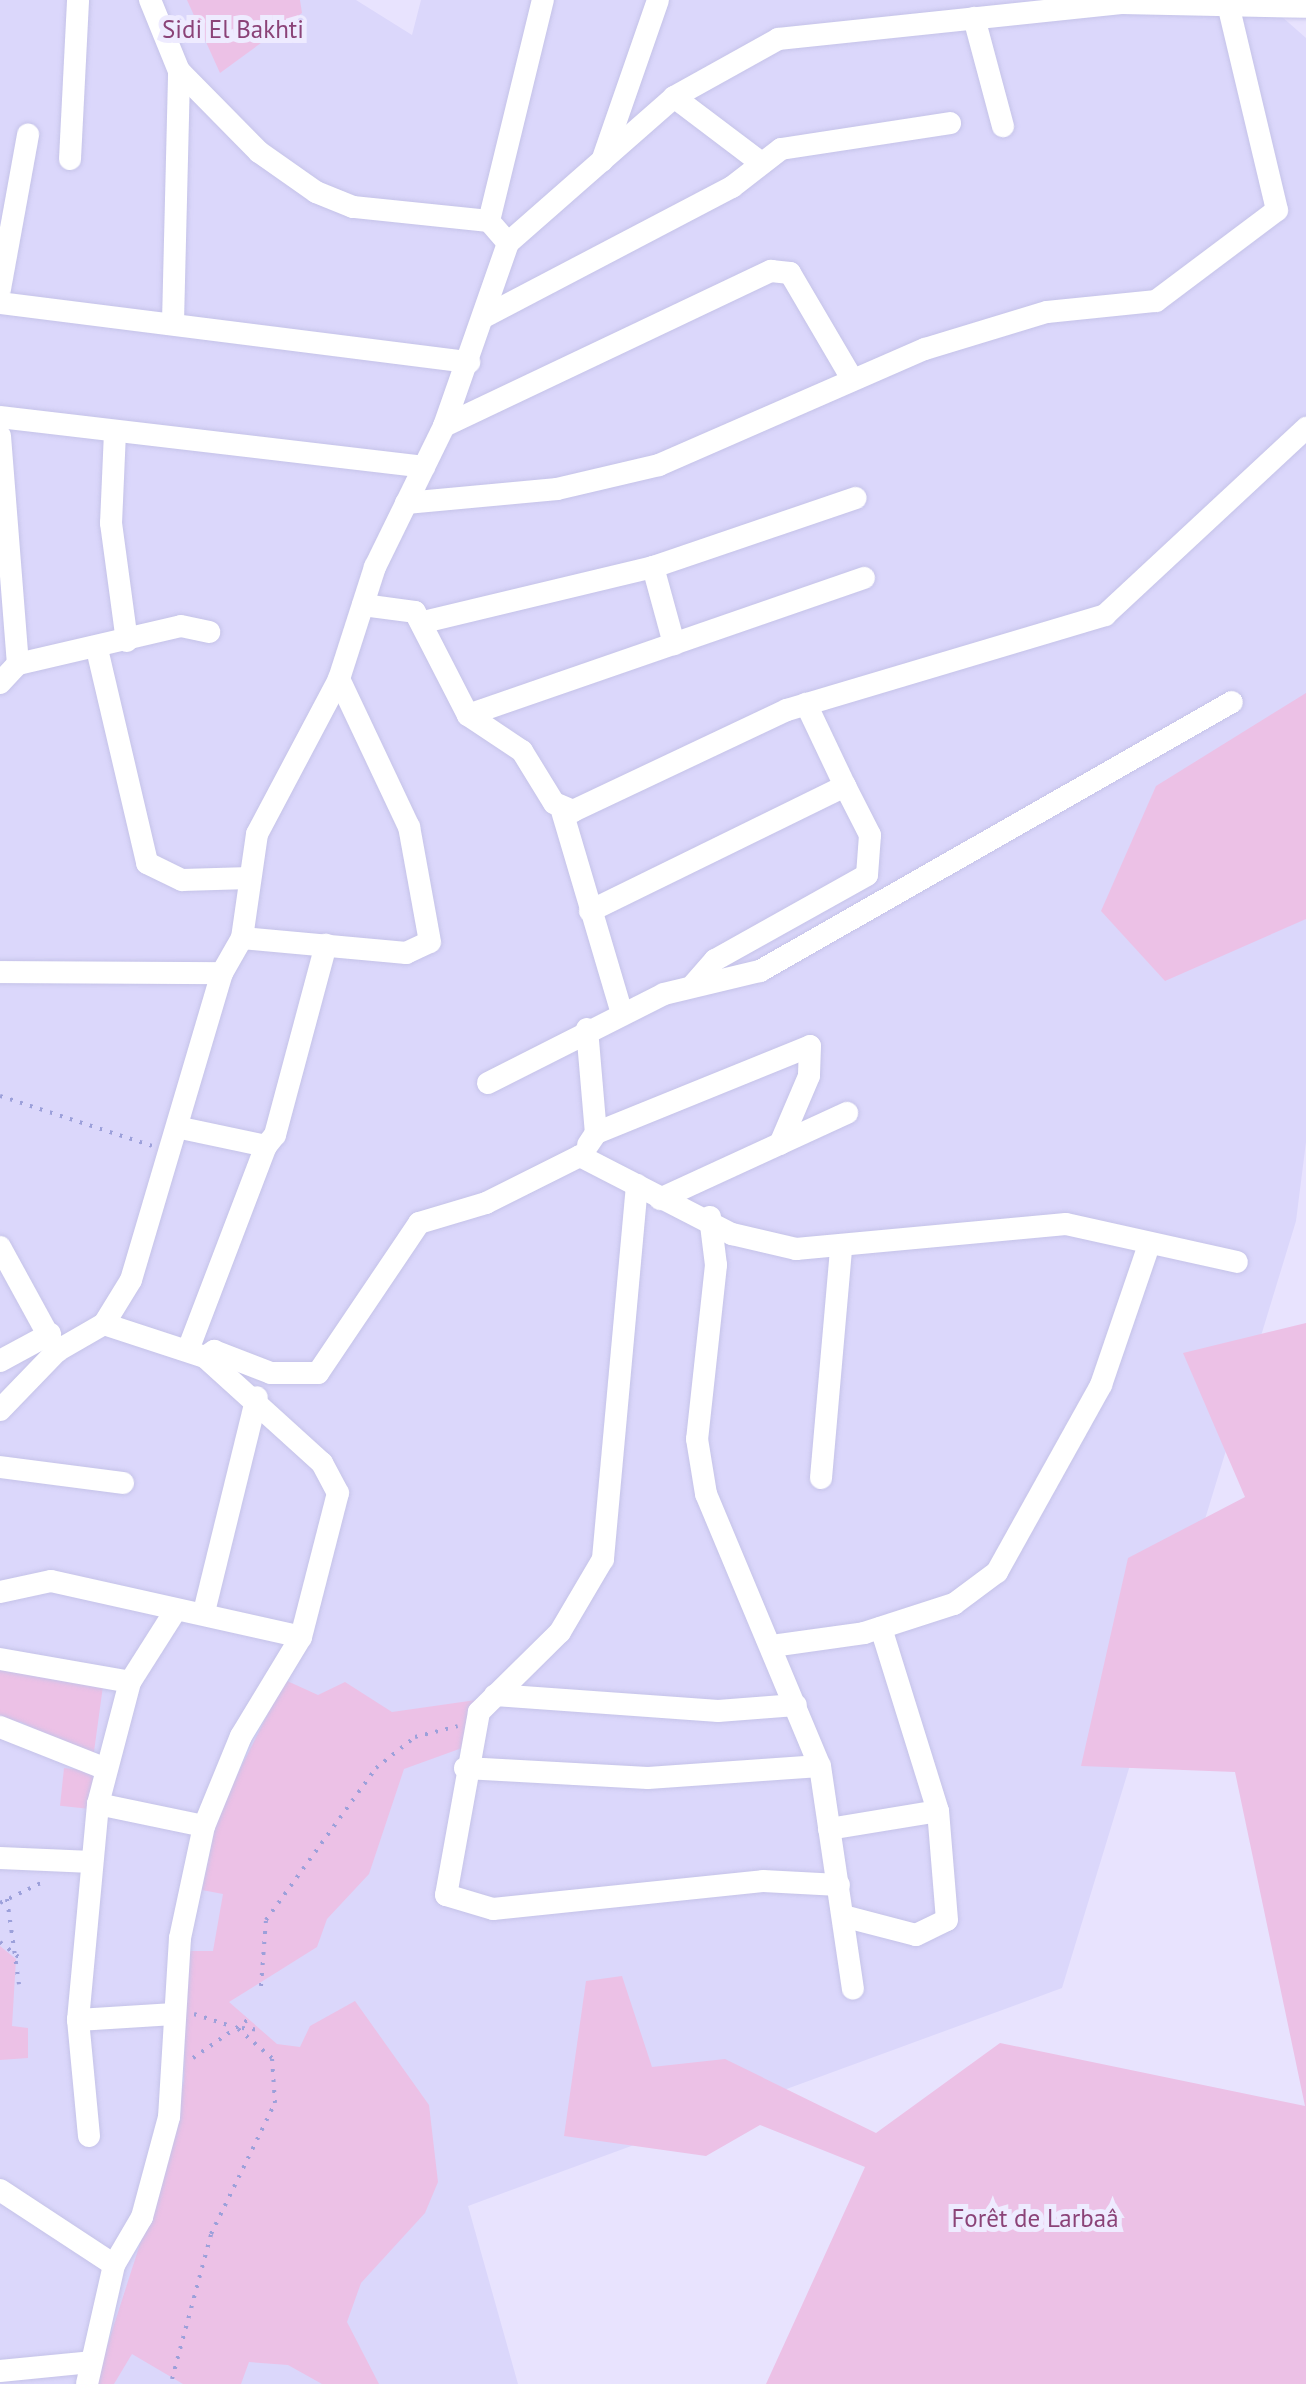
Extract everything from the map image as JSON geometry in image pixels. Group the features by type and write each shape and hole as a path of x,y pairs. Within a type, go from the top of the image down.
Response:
{"street":[{"path":"70,158 78,0"},
{"path":"150,0 180,72 259,152 316,192 353,207 489,220 508,243"},
{"path":"489,220 543,0"},
{"path":"600,164 658,0"},
{"path":"0,1361 104,1324 131,1280 181,1128 222,973 242,938 250,878 276,790 340,679 364,605 444,426 486,316 508,243 674,98 778,39 974,18 1216,3 1306,7"},
{"path":"406,504 557,489 659,464 747,434 851,377 1047,312 1156,302 1260,230 1277,210 1278,190 1216,3"},
{"path":"974,18 1003,126"},
{"path":"173,322 180,72"},
{"path":"674,98 760,162"},
{"path":"486,316 732,187 781,149 950,122"},
{"path":"0,289 28,134"},
{"path":"444,426 771,271 790,273 851,377"},
{"path":"0,302 468,362"},
{"path":"0,418 424,467"},
{"path":"562,811 806,704 1105,615 1306,428"},
{"path":"115,432 111,523 127,641"},
{"path":"0,436 18,664"},
{"path":"364,605 424,622 654,568 856,498"},
{"path":"654,568 674,644"},
{"path":"468,716 864,578"},
{"path":"424,622 468,716 522,751 562,811 622,1013"},
{"path":"0,683 18,664 181,626 209,632"},
{"path":"98,648 147,864 182,880 250,878"},
{"path":"242,938 406,953 430,942 410,827 340,679"},
{"path":"488,1083 622,1013 694,984 793,954 1232,702"},
{"path":"694,984 715,960 868,875 870,835 806,704"},
{"path":"590,911 845,786"},
{"path":"196,1354 266,1146 284,1114 326,945"},
{"path":"0,972 222,973"},
{"path":"587,1029 596,1133"},
{"path":"196,1354 214,1351 271,1373 318,1373 419,1223 486,1203 580,1156 596,1133 810,1046 810,1076 780,1144"},
{"path":"660,1199 847,1112"},
{"path":"181,1128 266,1146"},
{"path":"580,1156 660,1199 710,1217 732,1234 841,1248 1004,1223 1066,1224 1237,1262"},
{"path":"637,1185 603,1559 560,1632 495,1696 477,1721 446,1862 446,1894 463,1906 689,1896 764,1881 839,1885"},
{"path":"710,1217 716,1266 697,1439 706,1494 820,1766 853,1990"},
{"path":"772,1646 881,1628 954,1604 997,1572 1101,1385 1149,1245"},
{"path":"0,1248 53,1343"},
{"path":"821,1478 841,1248"},
{"path":"0,2371 89,2373 114,2265 142,2217 174,2086 174,2014 204,1826 241,1736 301,1637 338,1493 257,1397 196,1354 104,1324"},
{"path":"0,1410 53,1343"},
{"path":"204,1612 257,1397"},
{"path":"0,1466 123,1483"},
{"path":"0,1592 51,1580 301,1637"},
{"path":"88,2136 78,2020 98,1804 130,1682 175,1610"},
{"path":"843,1916 916,1935 947,1920 938,1811 881,1628"},
{"path":"0,1659 130,1682"},
{"path":"495,1696 718,1710 796,1705"},
{"path":"0,1726 106,1768"},
{"path":"465,1768 648,1778 820,1766"},
{"path":"98,1804 204,1826"},
{"path":"829,1829 938,1811"},
{"path":"0,1858 92,1862"},
{"path":"78,2020 174,2014"},
{"path":"0,2190 114,2265"}],"path":[{"path":"0,1096 172,1152"},
{"path":"261,1986 266,1920 376,1768 414,1737 477,1721"},
{"path":"0,1903 63,1872 67,1861"},
{"path":"6,1899 20,1958 19,1984"},
{"path":"0,1942 20,1958"},
{"path":"174,2014 261,2030"},
{"path":"174,2086 233,2026 249,2020"},
{"path":"172,2378 211,2234 275,2103 272,2058 233,2026"}],"shaded area":[{"path":"0,0 356,0 412,35 421,0 1263,0 1306,38 1306,1142 1296,1221 1062,1988 468,2206 518,2384 0,2384"}],"green space":[{"name":"Sidi El Bakhti","path":"187,0 300,0 302,13 220,73"},
{"path":"1306,693 1306,919 1165,981 1101,911 1156,786"},
{"name":"Forêt de Larbaâ","path":"1306,1323 1306,2384 766,2384 865,2167 760,2125 706,2156 564,2136 586,1981 622,1976 652,2067 725,2059 876,2133 1000,2043 1305,2106 1235,1772 1081,1766 1128,1558 1245,1497 1183,1353"},
{"path":"0,1666 103,1686 93,1759 21,1722 0,1722"},
{"path":"285,1680 318,1695 345,1682 392,1712 476,1700 462,1748 404,1769 369,1874 327,1919 317,1947 229,2002 277,2044 300,2047 310,2026 355,2001 429,2105 438,2182 425,2213 361,2283 347,2322 379,2384 322,2384 288,2365 249,2362 241,2384 183,2384 132,2354 114,2384 95,2384 166,2163 184,2081 187,1951 213,1951 223,1894 202,1890 218,1813"},
{"path":"64,1768 94,1771 90,1809 60,1806"},
{"path":"0,1946 16,1959 12,2026 28,2028 28,2058 0,2060"}]}
